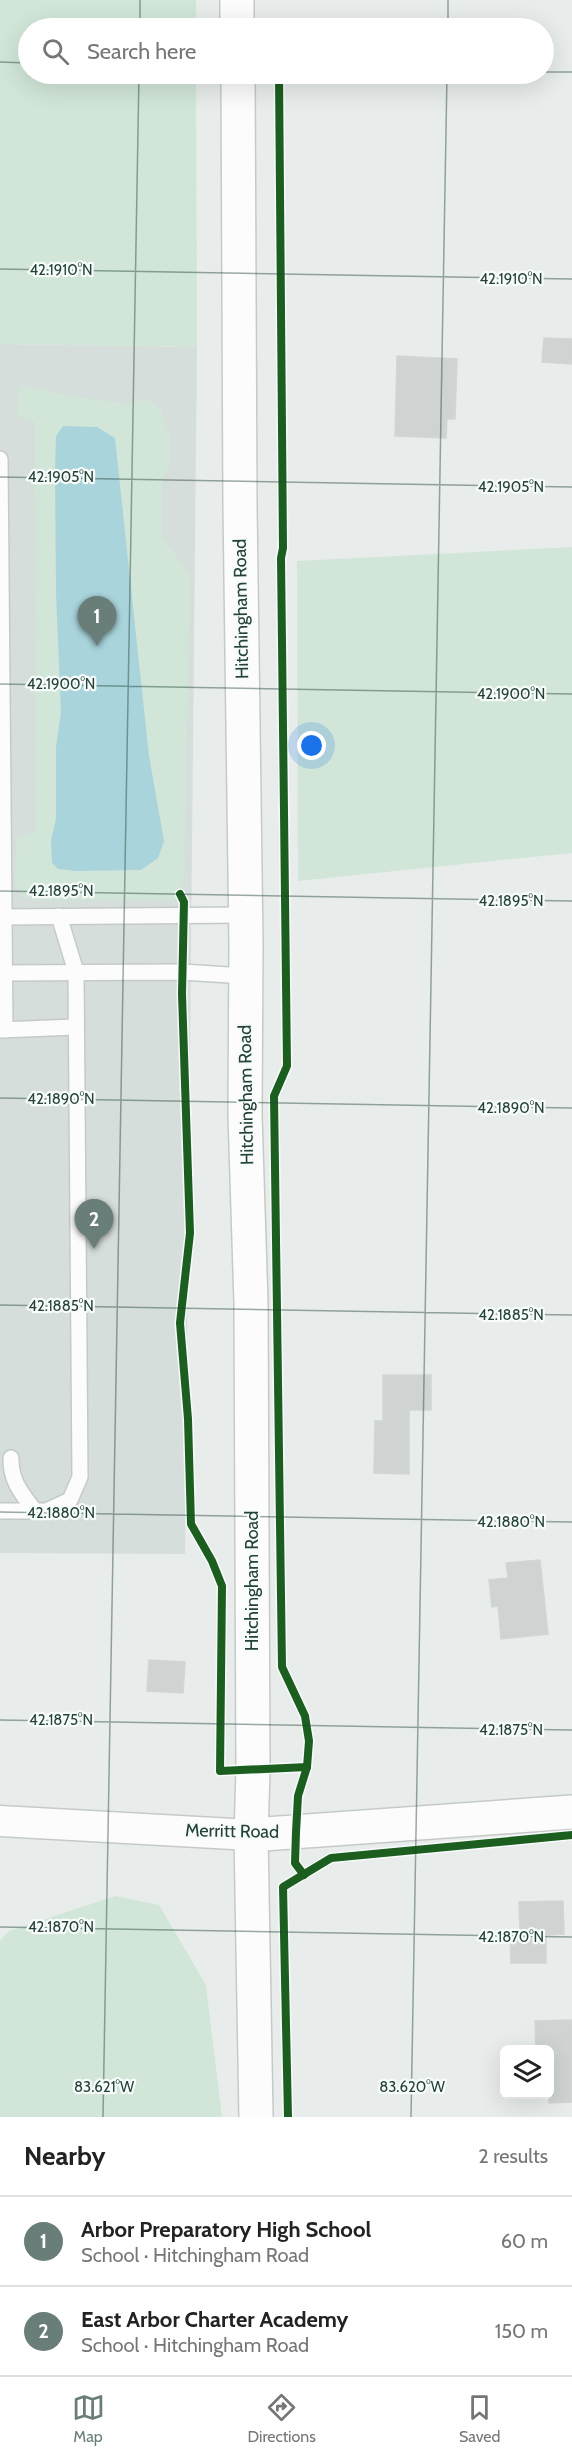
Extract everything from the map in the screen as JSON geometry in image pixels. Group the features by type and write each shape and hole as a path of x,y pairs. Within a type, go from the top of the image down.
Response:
{"street":[{"path":"237,0 237,18"},
{"name":"Hitchingham Road","path":"238,84 245,1115 251,1304 253,1770 250,1835 256,2117"},
{"name":"Merritt Road","path":"0,1821 250,1835 572,1812"}],"lane":[{"path":"0,459 2,1030 75,1026"},
{"path":"2,917 245,915"},
{"path":"0,1511 46,1511 70,1500 80,1477 75,972 59,916"},
{"path":"2,973 182,972 245,976"},
{"path":"11,1458 10,1467 17,1487 35,1511"}],"shaded area":[{"path":"0,344 197,347 185,1554 0,1553"}],"green space":[{"path":"0,0 196,0 196,18 18,18 18,84 196,84 197,347 0,344"},
{"path":"20,385 68,396 129,404 140,400 150,401 161,410 170,437 170,463 162,480 162,537 190,576 184,877 175,900 34,900 21,896 15,886 17,838 36,832 35,422 17,416"},
{"path":"572,547 572,853 298,881 297,561"},
{"path":"115,1896 159,1905 206,1985 222,2117 0,2117 0,1941 9,1931"}],"water":[{"path":"63,426 97,427 115,438 149,756 164,841 158,858 141,870 77,871 58,869 52,863 51,840 56,819 56,747 61,712 56,593 55,471 56,436"}],"building":[{"path":"544,338 572,339 572,364 542,362"},
{"path":"397,356 457,359 455,419 447,419 446,438 395,436"},
{"path":"383,1375 431,1375 431,1410 409,1410 409,1474 374,1473 375,1421 383,1421"},
{"path":"540,1560 548,1634 501,1639 498,1606 492,1607 489,1580 508,1578 506,1563"},
{"path":"149,1660 185,1662 183,1693 147,1691"},
{"path":"563,1901 564,1934 546,1935 546,1963 511,1963 510,1931 520,1930 519,1902"},
{"path":"572,2020 572,2102 549,2103 549,2099 554,2099 554,2045 536,2045 535,2021"}],"cycle path":[{"path":"279,84 283,548 281,558 287,1066 274,1096 282,1667 305,1716 309,1741 307,1767 298,1796 296,1832 295,1863 304,1875"},
{"path":"180,894 184,902 182,994 190,1233 180,1323 188,1419 191,1524 212,1561 222,1586 220,1771 307,1767"},
{"path":"288,2117 283,1887 331,1858 572,1835"}],"place":[{"name":"Arbor Preparatory High School","path":"97,646"},
{"name":"East Arbor Charter Academy","path":"94,1249"}]}
